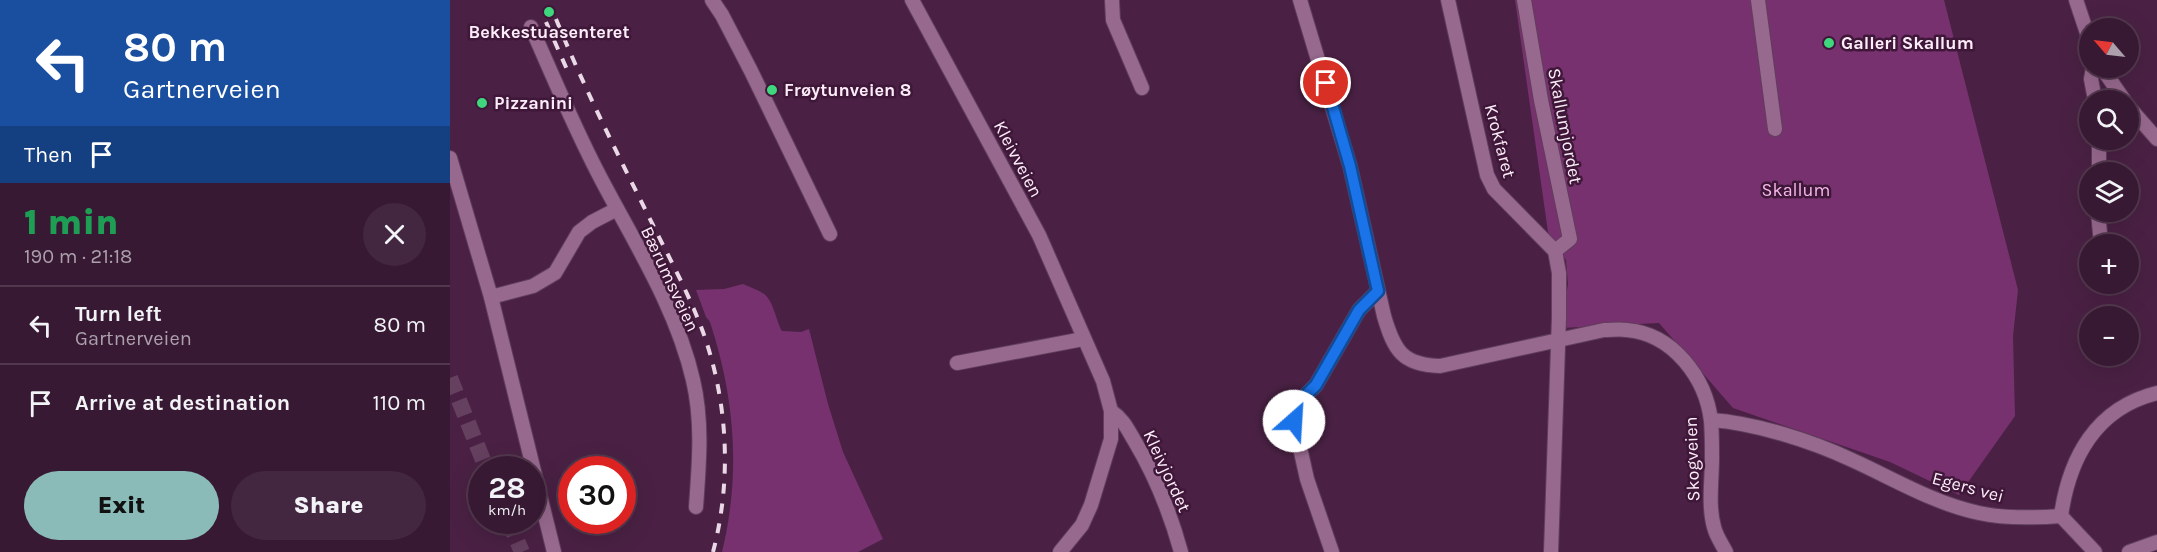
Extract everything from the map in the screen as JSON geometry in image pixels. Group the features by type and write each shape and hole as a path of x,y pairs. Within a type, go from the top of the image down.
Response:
{"street":[{"path":"712,0 751,70 830,234"},
{"name":"Kleivveien","path":"912,0 1039,235 1103,381 1112,411 1111,439 1090,505 1082,525 1060,552"},
{"path":"1112,0 1113,20 1142,88"},
{"name":"Skogveien","path":"1300,0 1350,166 1390,337 1398,352 1409,361 1422,366 1440,366 1604,330 1627,330 1658,339 1669,346 1690,368 1700,383 1711,420 1714,528 1726,552"},
{"name":"Krokfaret","path":"1448,0 1487,175 1494,189 1555,251"},
{"name":"Skallumjordet","path":"1524,0 1541,100 1570,239 1555,251"},
{"path":"1758,0 1774,129"},
{"path":"2076,0 2082,18"},
{"name":"Bærumsveien","path":"531,27 579,138 666,303 693,380 699,420 700,454 696,507"},
{"path":"2139,119 2157,139"},
{"path":"450,158 491,297 554,552"},
{"path":"491,297 533,286 555,273 579,232 592,222 617,209"},
{"path":"1551,552 1559,273 1555,251"},
{"path":"1332,552 1307,479 1294,421 1296,409 1316,385 1359,310 1378,291"},
{"path":"957,363 1083,339"},
{"path":"2095,552 2061,516 2067,484 2074,464 2087,440 2106,418 2125,405 2157,393"},
{"name":"Kleivjordet","path":"1112,411 1122,418 1154,476 1181,552"},
{"name":"Egers vei","path":"1711,420 1731,422 1781,434 1850,459 1938,500 1979,513 2006,517 2061,516"},
{"path":"2129,552 2144,549 2157,542"}],"green space":[{"name":"Skallum","path":"1515,0 1944,0 2018,290 2013,336 2015,416 1959,495 1890,462 1733,408 1659,323 1561,328 1568,284 1566,260 1548,232"},
{"path":"743,284 759,291 769,299 782,331 801,332 809,329 843,452 883,539 858,552 722,552 732,494 730,408 710,322 696,290 724,289"}],"tunnel":[{"path":"450,378 481,456"},
{"path":"514,534 522,552"}],"railway":[{"path":"556,19 600,117 691,302 711,359 722,413 725,469 719,525 713,552"},
{"path":"546,22 569,74"}],"place":[{"name":"Bekkestuasenteret","path":"549,12"},
{"name":"Galleri Skallum","path":"1829,43"},
{"name":"Frøytunveien 8","path":"772,90"},
{"name":"Pizzanini","path":"482,103"}],"route":[{"path":"1294,421 1296,409 1316,385 1359,310 1378,291 1350,166 1326,83"}]}
